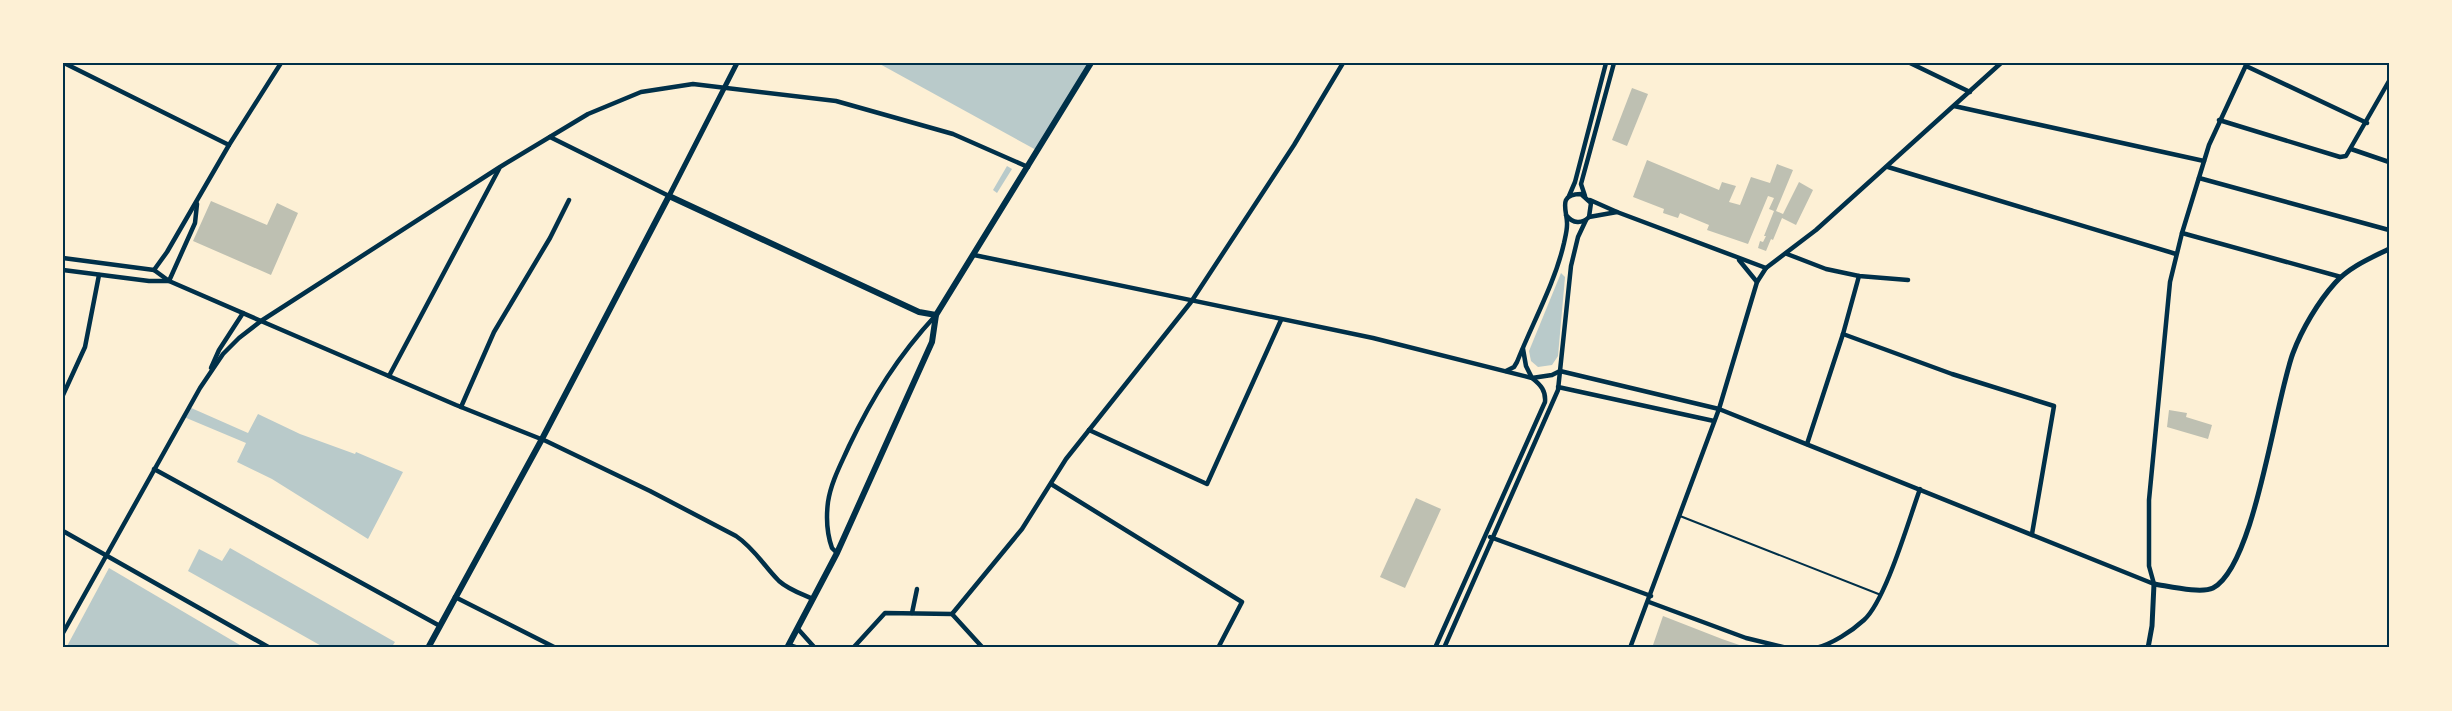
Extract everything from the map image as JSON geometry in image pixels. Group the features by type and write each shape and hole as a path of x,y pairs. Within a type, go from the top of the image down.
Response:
{"main road":[{"path":"788,646 837,553 932,342 936,315 1091,63"},
{"path":"428,648 542,439 669,196 919,312 936,315"}],"street":[{"path":"64,63 229,145"},
{"path":"154,270 281,63"},
{"path":"550,137 669,196 737,63"},
{"path":"952,614 1022,529 1066,459 1191,302 1294,145 1343,63"},
{"path":"1506,371 1514,367 1558,261 1567,225 1564,206 1575,182 1606,63"},
{"path":"1444,648 1558,387 1571,266 1578,237 1592,208 1581,184 1614,63"},
{"path":"1910,63 1970,92"},
{"path":"1630,648 1719,409 1757,282 1766,268 1787,254 1887,167 2001,63"},
{"path":"2148,648 2152,626 2154,584 2149,566 2149,500 2170,282 2182,233 2219,120 2246,64 2367,123"},
{"path":"2219,120 2340,157 2346,156 2367,123 2389,81"},
{"path":"63,633 209,374 223,354 239,338 261,321 500,167 588,114 641,93 693,84 724,87 836,101 953,134 1028,167"},
{"path":"1954,106 2204,161"},
{"path":"2351,149 2389,162"},
{"path":"389,376 500,167"},
{"path":"1887,167 2176,254"},
{"path":"2199,178 2389,230"},
{"path":"1568,198 1576,194 1587,197 1617,212 1766,268"},
{"path":"461,407 494,332 550,238 569,200"},
{"path":"169,281 195,223 198,201"},
{"path":"1566,215 1573,221 1617,212"},
{"path":"2182,233 2342,277"},
{"path":"974,255 1191,302 1373,338 1532,378 1552,375 1560,371 1719,409 2154,584 2203,591 2213,588 2228,575 2240,550 2252,514 2293,353 2315,311 2342,277 2389,249"},
{"path":"1787,254 1826,269 1859,276 1908,280"},
{"path":"63,258 154,270 169,281 461,407 542,439 736,536 746,543 778,580 813,599"},
{"path":"1737,258 1757,282"},
{"path":"1558,261 1566,261 1571,266"},
{"path":"63,270 149,281 169,281"},
{"path":"63,395 85,347 99,275"},
{"path":"1807,444 1843,334 1859,276"},
{"path":"209,374 219,350 243,313"},
{"path":"837,553 832,549 827,520 830,491 835,477 877,390 921,331 936,315"},
{"path":"1089,430 1207,484 1281,320"},
{"path":"1843,334 1952,374 2054,406 2032,534"},
{"path":"1435,648 1545,402 1543,389 1532,378 1523,346"},
{"path":"1558,387 1714,421"},
{"path":"154,469 440,626"},
{"path":"1051,484 1242,602 1218,648"},
{"path":"1816,648 1824,646 1865,619 1881,595 1920,489"},
{"path":"63,531 270,648"},
{"path":"1485,535 1766,646 1787,648"},
{"path":"912,613 917,589"},
{"path":"455,597 556,648"},
{"path":"853,648 885,613 912,613 952,614 983,648"},
{"path":"798,629 816,648"},
{"path":"788,646 798,648"}],"lane":[{"path":"1680,516 1881,595"}],"shaded area":[{"path":"878,63 1091,63 1038,151"},
{"path":"1007,166 1012,169 997,193 993,190"},
{"path":"1561,273 1565,277 1558,356 1552,365 1538,367 1531,361 1529,351"},
{"path":"189,407 248,433 258,414 300,434 355,454 356,452 403,472 368,539 272,479 237,462 246,443 184,417"},
{"path":"230,548 395,642 391,648 325,648 188,571 199,549 222,561"},
{"path":"109,568 245,648 66,648"}],"building":[{"path":"1632,88 1648,94 1627,146 1612,140"},
{"path":"1647,160 1719,190 1722,182 1736,186 1729,202 1740,205 1751,177 1770,183 1777,164 1793,170 1776,211 1783,214 1799,182 1813,190 1796,225 1782,218 1766,251 1758,248 1760,241 1763,242 1766,236 1764,236 1774,211 1769,209 1774,198 1768,196 1748,244 1707,230 1709,225 1680,213 1678,218 1663,213 1664,209 1633,197"},
{"path":"211,201 267,225 277,203 298,213 271,275 193,241"},
{"path":"2169,410 2187,413 2186,417 2212,425 2208,439 2167,427"},
{"path":"1416,498 1441,509 1405,588 1380,577"},
{"path":"1663,616 1722,639 1748,648 1652,648"}]}
